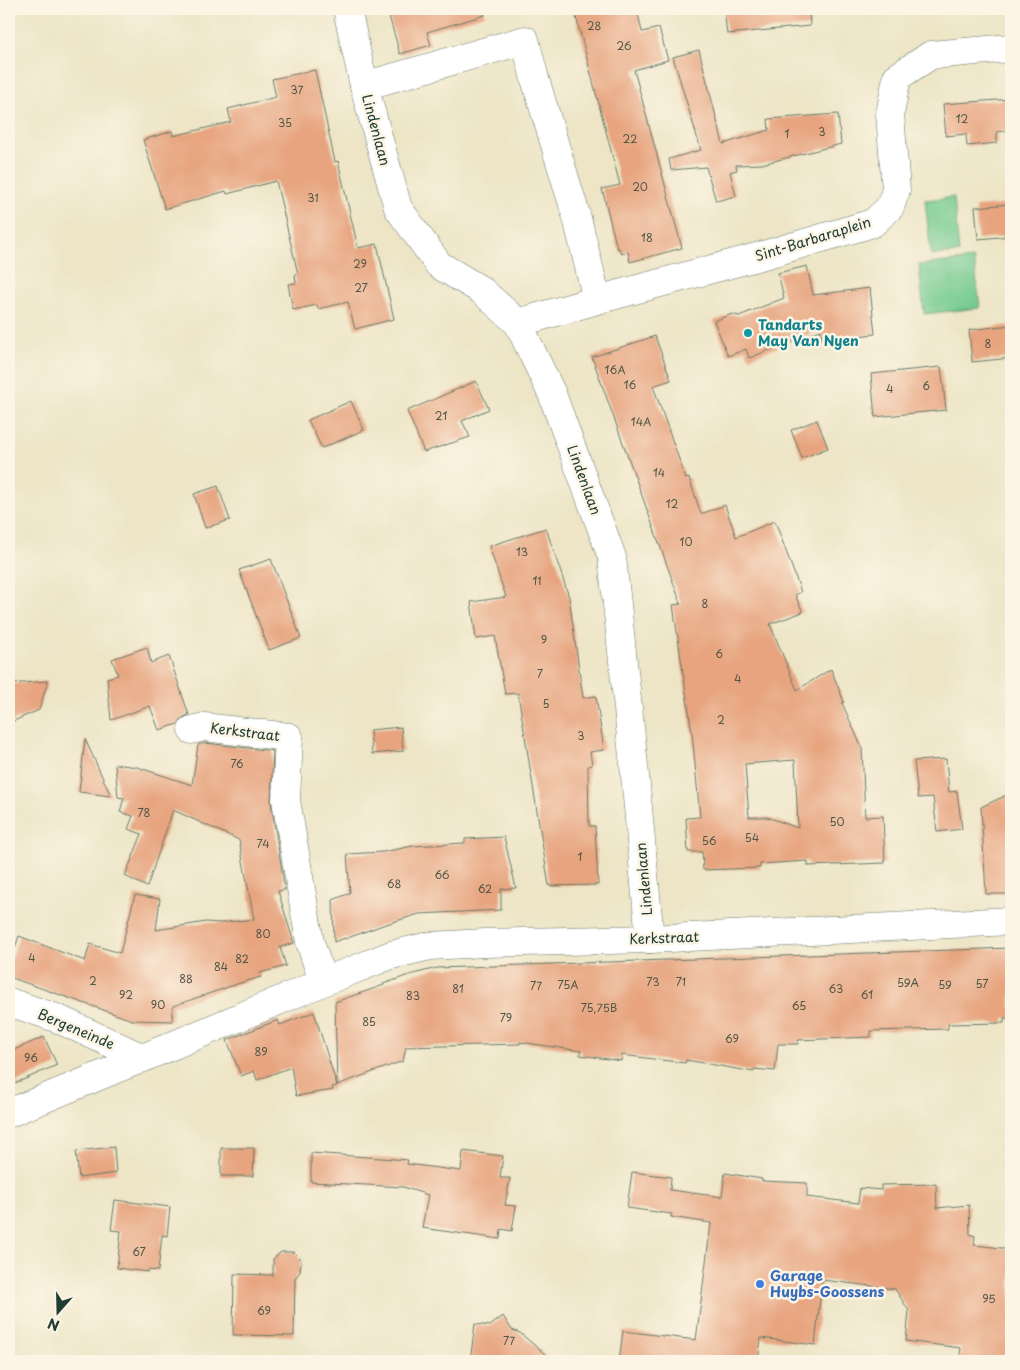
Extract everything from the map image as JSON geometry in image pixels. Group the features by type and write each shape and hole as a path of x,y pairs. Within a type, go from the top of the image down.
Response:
{"street":[{"name":"Lindenlaan","path":"347,9 364,86 398,208 439,265 481,290 518,323 552,394 612,557 650,939"},
{"name":"Lindenlaan","path":"364,86 525,40 577,218 596,300"},
{"name":"Sint-Barbaraplein","path":"518,323 873,224 890,207 896,190 890,114 897,77 931,54 1011,48"},
{"name":"Kerkstraat","path":"192,730 204,727 289,737 286,800 310,942 323,982"},
{"name":"Kerkstraat","path":"9,1113 391,955 430,946 650,939 1011,921"},
{"name":"Bergeneinde","path":"9,1002 56,1018 143,1058"}],"green space":[{"path":"954,197 959,253 931,255 925,200"},
{"path":"974,259 980,308 924,314 919,265"}],"building":[{"path":"387,9 484,9 485,15 427,32 431,45 400,54"},
{"path":"574,9 637,9 642,32 659,28 668,60 634,70 682,248 630,262 628,252 621,254 619,248 617,248 602,189 620,185"},
{"path":"724,9 809,9 810,26 727,34"},
{"path":"699,50 723,144 769,130 768,119 838,114 841,144 762,164 736,165 737,170 730,172 736,196 716,201 706,167 671,170 669,159 701,150 673,57"},
{"path":"315,70 335,162 338,161 358,248 377,244 394,319 355,329 348,302 318,309 317,305 293,310 288,284 296,283 295,275 298,274 276,181 227,194 226,191 165,209 143,140 172,131 173,136 231,122 228,109 276,97 272,79"},
{"path":"1011,99 1011,130 997,132 997,143 967,146 966,134 946,136 943,104"},
{"path":"1011,204 1011,236 978,239 975,207"},
{"path":"807,266 813,295 870,288 875,334 822,340 821,330 749,358 746,349 728,356 714,321 732,314 739,316 784,298 778,273"},
{"path":"1011,325 1011,358 972,362 969,330"},
{"path":"655,336 671,380 653,386 686,479 689,478 701,514 725,505 736,537 775,521 801,592 795,595 803,612 770,624 797,690 831,669 844,702 842,703 862,748 865,817 883,816 885,863 808,866 808,861 760,864 760,868 703,870 702,852 688,852 686,818 700,817 692,733 673,605 681,604 592,357","holes":["795,760 798,828 767,817 749,817 745,764"]},
{"path":"941,367 946,410 875,417 871,374"},
{"path":"476,381 489,409 462,421 470,437 424,452 407,411"},
{"path":"351,401 364,430 322,448 308,420"},
{"path":"817,420 828,448 802,458 791,430"},
{"path":"218,486 230,520 205,528 194,494"},
{"path":"546,528 569,597 583,698 596,696 604,750 590,752 592,765 588,766 589,826 595,826 598,885 549,886 518,693 505,694 495,636 476,639 471,602 506,597 489,546"},
{"path":"271,559 301,638 269,650 239,570"},
{"path":"147,647 151,663 169,656 189,715 182,718 178,724 159,730 150,706 111,720 107,678 118,675 112,659"},
{"path":"48,681 39,710 9,723 9,684"},
{"path":"401,727 403,751 372,754 370,730"},
{"path":"85,739 111,796 79,792"},
{"path":"205,743 273,751 271,803 285,890 278,891 294,943 280,947 286,966 260,973 261,977 173,1006 172,1021 132,1020 9,977 9,966 19,936 85,961 90,944 120,953 135,895 160,899 156,930 206,922 219,923 254,919 239,840 173,810 147,887 125,876 142,834 128,829 133,816 120,812 124,798 118,797 115,764 137,767 192,785 198,745"},
{"path":"946,759 949,792 957,791 962,829 937,832 933,797 918,798 914,761"},
{"path":"1011,793 1011,894 986,894 981,807"},
{"path":"504,837 516,888 501,889 501,910 419,914 334,942 333,900 350,893 347,854 383,852 413,846 465,843 465,839"},
{"path":"1011,948 1011,1018 1004,1018 1004,1023 948,1024 948,1029 871,1031 871,1037 798,1040 798,1044 778,1044 775,1071 754,1069 754,1072 686,1060 685,1063 622,1055 621,1061 580,1055 581,1051 520,1042 520,1044 406,1047 403,1061 337,1085 335,1002 409,975 437,968"},
{"path":"314,1012 337,1086 332,1087 333,1090 296,1096 291,1067 257,1080 254,1071 241,1076 227,1040 278,1020 280,1025"},
{"path":"44,1037 57,1065 9,1086 9,1052"},
{"path":"114,1147 116,1173 79,1178 76,1151"},
{"path":"221,1148 254,1148 253,1176 221,1176"},
{"path":"463,1151 503,1156 500,1178 510,1178 505,1205 516,1206 512,1231 501,1229 500,1239 422,1228 428,1195 403,1187 311,1182 311,1153 408,1160 407,1164 461,1171"},
{"path":"632,1172 671,1177 670,1190 722,1197 725,1173 762,1179 762,1181 807,1183 807,1197 858,1203 860,1188 881,1190 881,1185 936,1184 937,1208 969,1205 970,1234 975,1236 974,1245 1011,1249 1011,1361 959,1361 961,1348 906,1341 909,1311 895,1289 822,1280 815,1345 761,1338 758,1361 619,1361 623,1331 696,1340 711,1223 671,1217 672,1214 627,1208"},
{"path":"115,1200 170,1207 167,1236 162,1235 158,1271 148,1270 148,1272 117,1268 121,1231 111,1230"},
{"path":"281,1252 293,1252 301,1260 300,1272 295,1278 294,1336 233,1335 234,1274 273,1275 273,1259"},
{"path":"503,1316 512,1330 520,1333 553,1361 470,1361 475,1324 490,1326"}],"place":[{"name":"Tandarts May Van Nyen","path":"748,333"},
{"name":"Garage Huybs-Goossens","path":"760,1284"}]}
